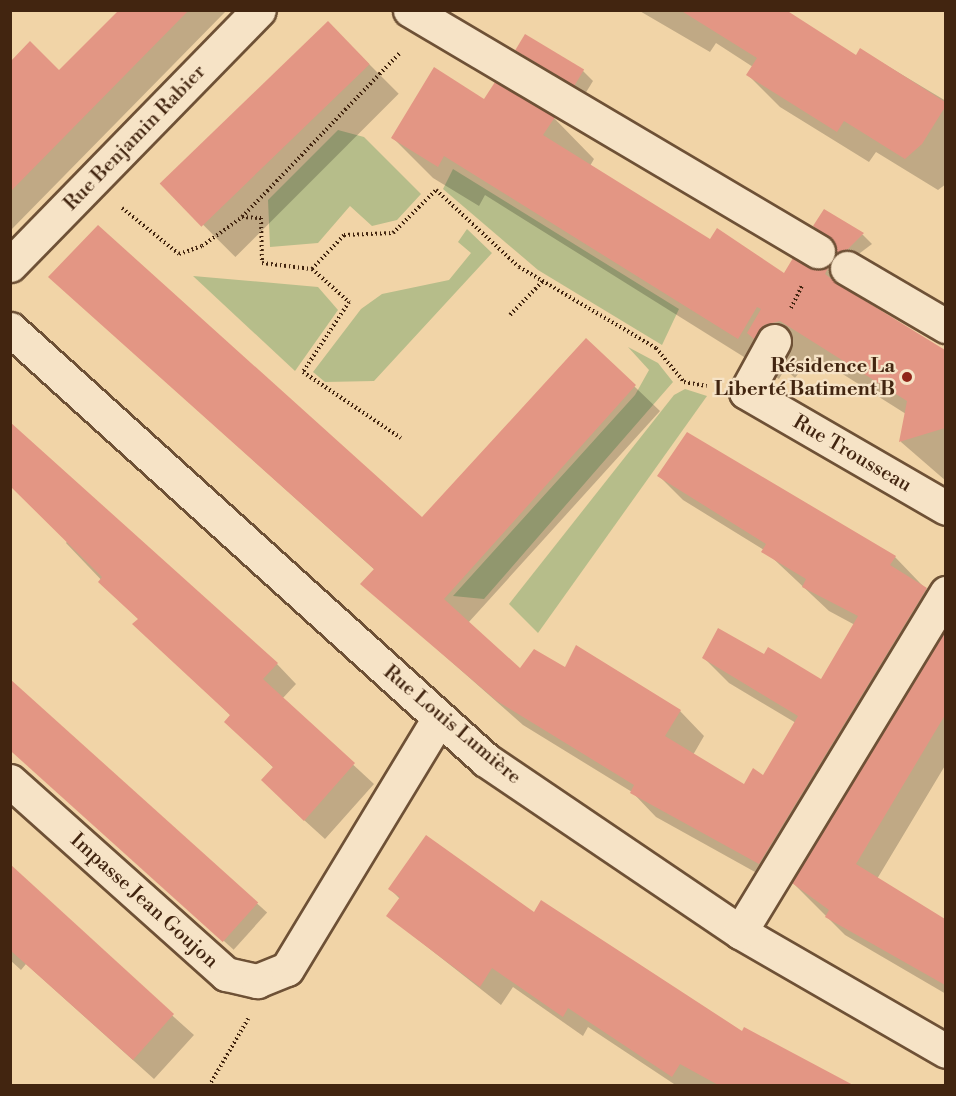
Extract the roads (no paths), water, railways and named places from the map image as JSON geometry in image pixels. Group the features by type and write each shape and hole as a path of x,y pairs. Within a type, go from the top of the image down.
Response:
{"street":[{"name":"Rue Benjamin Rabier","path":"10,265 259,10"},
{"path":"416,14 818,251"},
{"path":"847,268 945,326"},
{"name":"Rue Louis Lumière","path":"10,329 495,766 740,932 945,1051"},
{"name":"Rue Trousseau","path":"774,341 746,392 945,508"},
{"path":"740,932 945,593"},
{"name":"Impasse Jean Goujon","path":"10,781 226,974 257,981 287,969 440,718"}],"place":[{"name":"Résidence La Liberté Batiment B","path":"907,377"}]}
